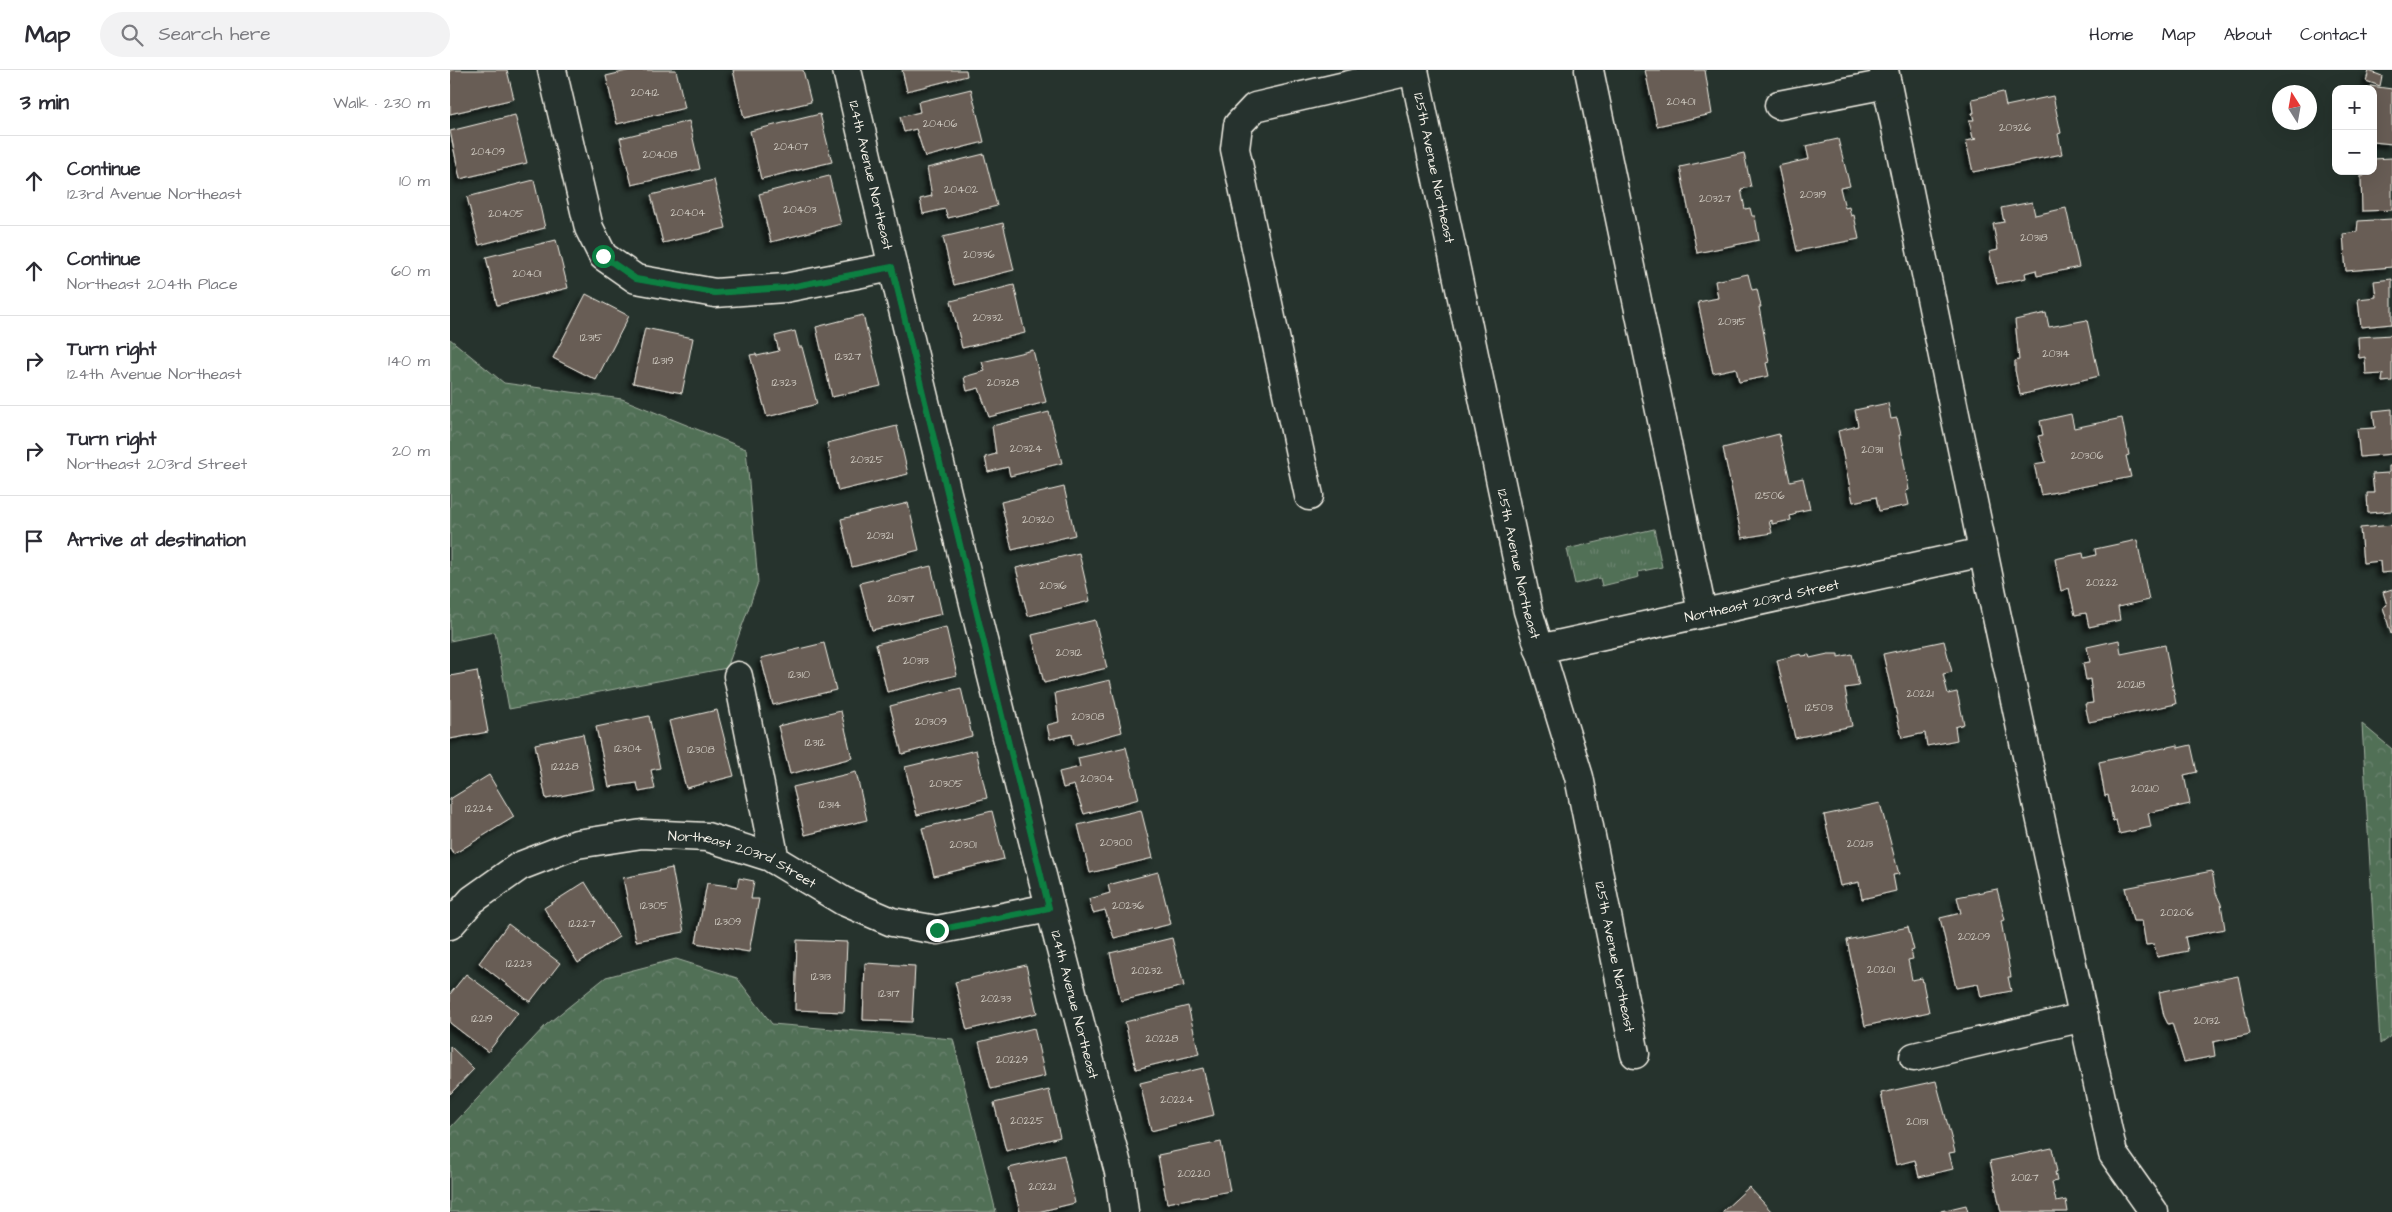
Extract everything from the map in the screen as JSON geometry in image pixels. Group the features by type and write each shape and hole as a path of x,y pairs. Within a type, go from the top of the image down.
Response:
{"street":[{"path":"552,70 589,228 603,256 636,279 715,293 785,288 892,267"},
{"name":"124th Avenue Northeast","path":"847,70 892,267 1049,908 1119,1172 1124,1212"},
{"path":"1309,496 1234,149 1238,125 1254,107 1414,70"},
{"name":"125th Avenue Northeast","path":"1414,70 1528,611 1579,776 1635,1054"},
{"path":"1589,70 1702,612"},
{"path":"1779,105 1886,77 1983,552 2113,1154 2154,1212"},
{"name":"Northeast 203rd Street","path":"1539,648 1983,552"},
{"path":"738,676 775,860"},
{"name":"Northeast 203rd Street","path":"450,925 472,900 520,866 577,844 642,834 707,837 775,860 852,904 892,922 937,930 1049,908"},
{"path":"1914,1057 2084,1017"}],"green space":[{"path":"450,339 504,383 622,399 746,449 758,582 727,668 509,709 495,632 450,641"},
{"path":"1654,529 1662,567 1638,572 1639,577 1602,586 1600,578 1575,584 1567,549"},
{"path":"2362,724 2392,749 2392,1035 2380,1044"},
{"path":"676,959 737,978 772,1024 953,1039 996,1212 450,1212 450,1128 546,1025 606,977"}],"building":[{"path":"450,70 507,70 514,99 450,114"},
{"path":"631,70 676,70 685,108 617,124 606,76"},
{"path":"733,70 803,70 811,102 744,118"},
{"path":"902,70 966,70 967,76 907,91"},
{"path":"1645,70 1705,70 1712,114 1657,126"},
{"path":"2369,71 2382,76 2380,86 2366,81"},
{"path":"2377,87 2392,89 2392,144 2377,142"},
{"path":"971,89 984,142 925,157 916,129 904,132 900,117 920,112 918,102"},
{"path":"2003,92 2006,106 2053,96 2061,133 2058,134 2062,154 1973,172 1966,141 1977,139 1973,138 1969,120 1974,120 1972,99"},
{"path":"820,114 832,162 761,179 750,131"},
{"path":"515,115 527,163 460,179 450,131"},
{"path":"689,121 700,169 632,185 620,138"},
{"path":"1838,139 1850,186 1840,188 1845,208 1849,207 1851,216 1854,215 1859,239 1797,251 1778,166 1809,159 1806,146"},
{"path":"1744,153 1751,187 1741,189 1745,209 1750,208 1752,216 1755,216 1759,240 1697,253 1680,167"},
{"path":"984,154 997,206 948,218 945,209 923,214 920,199 932,196 927,168"},
{"path":"2392,158 2392,210 2362,211 2361,176 2377,175 2377,159"},
{"path":"829,176 841,224 771,242 759,194"},
{"path":"534,180 545,228 479,245 467,197"},
{"path":"714,180 726,228 663,243 651,195"},
{"path":"2032,202 2035,215 2066,208 2079,267 2037,276 2036,270 2025,273 2026,278 1997,284 1989,252 1998,250 1993,224 2004,222 2001,208"},
{"path":"2392,219 2392,267 2346,271 2343,234 2357,232 2358,221"},
{"path":"1003,223 1014,270 954,285 943,237"},
{"path":"556,240 568,288 497,305 486,257"},
{"path":"1748,274 1752,290 1757,289 1761,307 1759,307 1769,362 1766,363 1769,376 1739,382 1736,368 1713,373 1698,302 1718,298 1715,281"},
{"path":"2392,279 2392,324 2361,327 2358,299 2376,297 2374,281"},
{"path":"1014,285 1025,333 962,348 951,301"},
{"path":"586,294 629,316 596,380 553,358"},
{"path":"2046,313 2049,327 2087,320 2099,376 2020,395 2015,370 2015,361 2019,360 2015,320"},
{"path":"863,315 881,386 832,397 816,327"},
{"path":"645,328 693,338 682,393 633,383"},
{"path":"795,331 799,347 802,347 817,404 767,417 750,355 756,354 757,356 779,351 775,336"},
{"path":"2392,335 2392,381 2382,382 2383,374 2366,375 2365,357 2359,358 2358,337"},
{"path":"1033,350 1046,402 989,417 979,388 967,391 964,377 985,371 982,362"},
{"path":"1888,403 1891,419 1897,418 1901,435 1899,435 1909,490 1906,491 1909,505 1879,511 1876,497 1853,502 1838,431 1858,426 1855,410"},
{"path":"2392,409 2392,454 2360,457 2357,429 2375,428 2373,411"},
{"path":"1049,412 1062,463 1010,476 1008,467 988,472 985,457 996,454 992,426"},
{"path":"2071,414 2074,428 2122,418 2129,455 2126,456 2131,477 2041,495 2034,464 2046,462 2038,436 2043,435 2040,421"},
{"path":"897,426 908,474 838,491 827,443"},
{"path":"1779,434 1790,481 1803,478 1810,509 1796,512 1796,514 1790,516 1791,520 1772,524 1772,520 1769,521 1772,533 1742,538 1723,448"},
{"path":"2389,466 2392,466 2392,511 2368,513 2367,493 2374,493 2372,474 2389,473"},
{"path":"1064,487 1075,535 1012,550 1001,502"},
{"path":"908,503 919,550 852,567 841,519"},
{"path":"2392,525 2392,572 2381,573 2380,561 2363,563 2360,528"},
{"path":"2137,540 2149,600 2118,607 2120,620 2089,627 2086,613 2075,615 2069,588 2061,591 2055,559 2083,553 2084,558 2096,555 2095,549"},
{"path":"1079,553 1090,601 1028,616 1016,568"},
{"path":"931,566 942,614 872,630 860,583"},
{"path":"2392,589 2391,634 2383,607 2387,605 2383,592"},
{"path":"1095,620 1107,668 1044,683 1032,635"},
{"path":"946,627 957,675 887,692 876,644"},
{"path":"2119,640 2121,654 2165,645 2176,704 2089,722 2085,704 2093,703 2090,679 2086,680 2083,663 2090,662 2087,647"},
{"path":"1944,641 1952,672 1943,674 1948,694 1957,692 1964,724 1955,727 1957,740 1927,746 1925,733 1902,738 1883,654"},
{"path":"824,643 836,690 773,705 761,658"},
{"path":"1801,654 1802,656 1809,655 1810,658 1828,654 1838,654 1838,657 1852,654 1859,686 1845,688 1852,726 1795,738 1777,660"},
{"path":"477,671 488,732 450,739 450,676"},
{"path":"1110,680 1122,732 1074,745 1072,734 1050,739 1047,725 1059,722 1055,693"},
{"path":"961,688 972,736 902,754 890,706"},
{"path":"717,710 734,776 686,788 669,721"},
{"path":"841,711 852,758 790,774 778,726"},
{"path":"649,716 660,768 651,770 655,789 639,792 637,783 609,787 596,727"},
{"path":"583,734 594,789 546,799 535,744"},
{"path":"2178,745 2178,748 2191,745 2197,772 2184,775 2190,804 2148,813 2151,827 2119,834 2116,820 2113,821 2108,795 2105,796 2099,762"},
{"path":"1126,747 1139,799 1084,814 1074,785 1063,788 1059,772 1080,767 1078,758"},
{"path":"976,750 987,798 917,815 905,767"},
{"path":"856,772 867,820 805,835 793,787"},
{"path":"489,775 514,817 454,854 450,848 450,799"},
{"path":"1880,803 1899,874 1893,875 1896,891 1862,899 1859,882 1840,886 1824,815"},
{"path":"1141,810 1153,858 1090,873 1078,825"},
{"path":"992,811 1004,859 934,876 922,828"},
{"path":"672,868 684,932 636,941 623,878"},
{"path":"2212,871 2216,893 2221,904 2225,929 2185,937 2188,951 2157,957 2154,944 2146,945 2142,921 2133,921 2125,888"},
{"path":"1158,872 1171,924 1114,938 1105,910 1093,913 1089,899 1110,893 1108,885"},
{"path":"739,878 754,881 751,899 759,899 749,952 696,943 707,883 737,887"},
{"path":"585,882 619,937 578,963 544,908"},
{"path":"1997,889 2005,920 2001,921 2011,977 2008,977 2011,991 1981,997 1978,984 1956,988 1940,918 1961,913 1957,897"},
{"path":"508,924 560,963 530,1002 479,963"},
{"path":"1908,927 1914,950 1911,951 1913,959 1908,960 1912,980 1922,978 1929,1012 1865,1026 1847,940"},
{"path":"1172,938 1184,986 1121,1001 1110,953"},
{"path":"797,940 847,942 844,1012 795,1010"},
{"path":"865,963 915,966 912,1022 863,1020"},
{"path":"1026,965 1037,1013 967,1030 955,982"},
{"path":"466,974 518,1013 488,1052 450,1023 450,994"},
{"path":"2238,976 2250,1034 2213,1042 2215,1056 2184,1062 2172,1023 2168,1024 2164,1016 2159,992"},
{"path":"1188,1006 1199,1054 1136,1069 1125,1022"},
{"path":"1034,1028 1045,1076 991,1089 979,1042"},
{"path":"450,1046 474,1069 450,1094"},
{"path":"1203,1068 1214,1115 1151,1131 1140,1083"},
{"path":"1936,1081 1955,1152 1949,1153 1953,1169 1919,1177 1915,1160 1896,1165 1881,1093"},
{"path":"1049,1090 1060,1137 1006,1151 994,1103"},
{"path":"1221,1142 1230,1191 1167,1203 1158,1155"},
{"path":"2052,1148 2057,1172 2055,1172 2057,1181 2052,1182 2056,1202 2066,1200 2068,1212 2001,1212 1990,1161"},
{"path":"1064,1155 1075,1203 1038,1212 1020,1212 1009,1168"},
{"path":"1749,1187 1772,1212 1722,1212"},
{"path":"1966,1205 1968,1212 1940,1212 1941,1211"}],"route":[{"path":"603,256 636,279 715,293 785,288 892,267 1049,908 937,930"}]}
